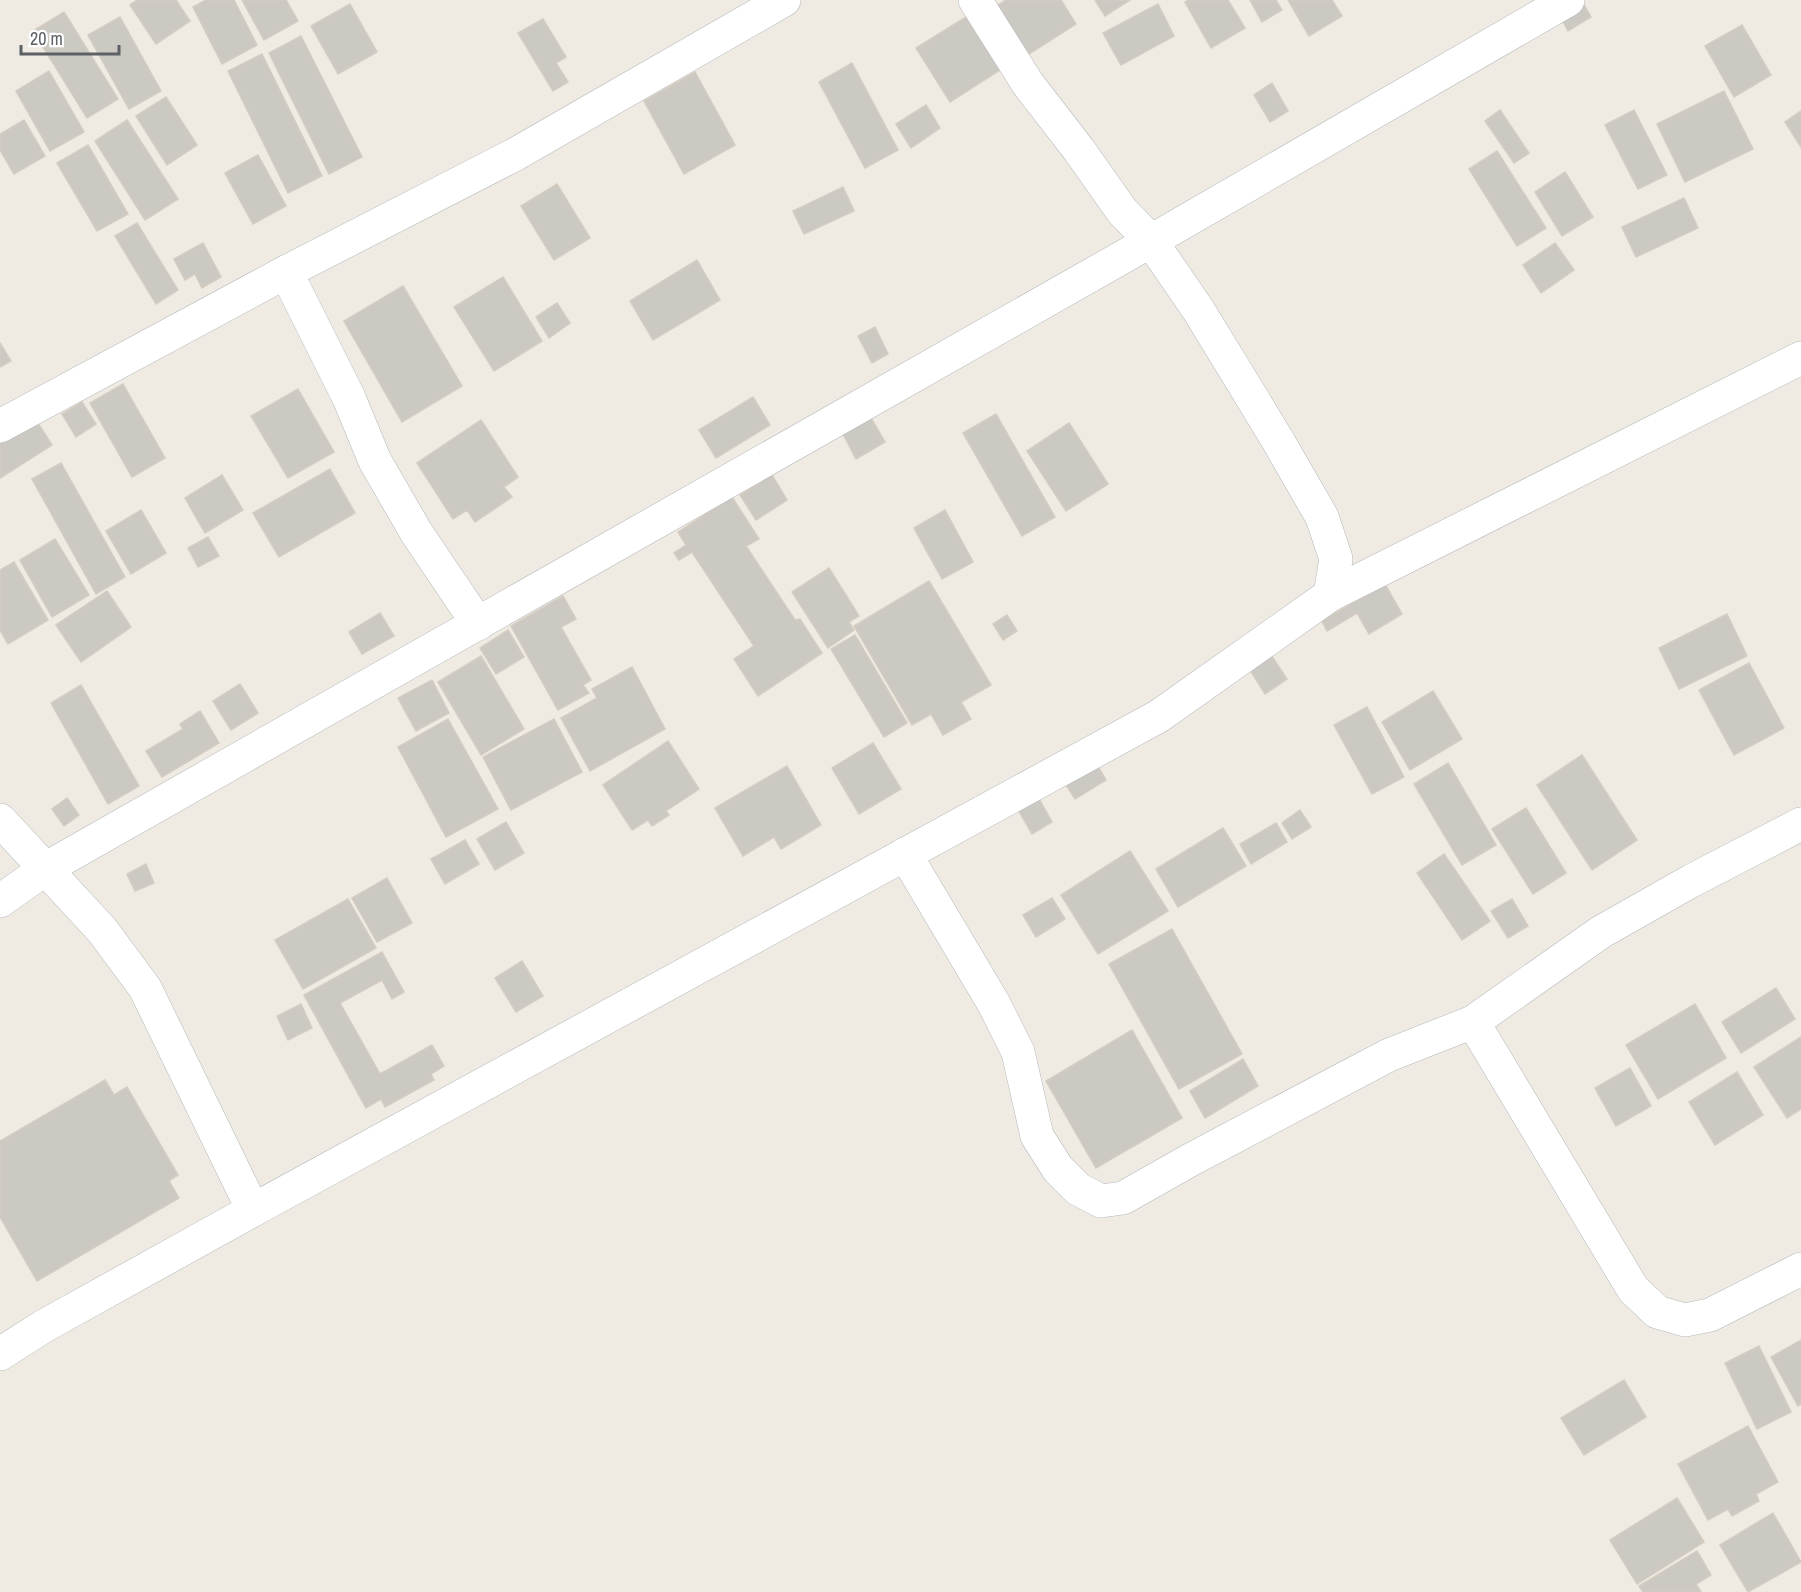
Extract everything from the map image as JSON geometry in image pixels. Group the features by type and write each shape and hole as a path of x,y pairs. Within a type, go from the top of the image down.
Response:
{"street":[{"path":"0,426 286,272 514,155 784,0"},
{"path":"975,0 1028,84 1122,211 1151,241 1200,311 1322,517 1336,559 1330,595"},
{"path":"0,901 45,869 1151,241 1568,0"},
{"path":"286,272 349,398 375,461 416,532 478,624"},
{"path":"0,1354 44,1326 253,1210 1159,716 1330,595 1801,357"},
{"path":"0,820 102,930 145,988 253,1210"},
{"path":"905,854 994,1004 1018,1052 1036,1136 1058,1169 1078,1189 1101,1201 1123,1198 1389,1055 1473,1022 1601,932 1691,881 1801,824"},
{"path":"1473,1022 1633,1289 1657,1312 1685,1320 1710,1315 1801,1269"}],"building":[{"path":"137,0 176,0 190,21 156,44 130,5"},
{"path":"206,0 234,0 257,45 222,64 193,7"},
{"path":"242,0 286,0 298,21 264,40"},
{"path":"1006,0 1061,0 1076,24 1026,56 995,7"},
{"path":"1095,0 1130,0 1105,16"},
{"path":"1189,0 1228,0 1245,28 1211,48 1185,2"},
{"path":"1250,0 1276,0 1282,10 1262,22"},
{"path":"1288,0 1332,0 1342,16 1309,36"},
{"path":"1583,3 1591,17 1568,31 1560,16"},
{"path":"350,4 377,52 338,74 311,26"},
{"path":"1158,4 1174,36 1121,65 1103,33"},
{"path":"64,12 118,99 87,118 33,31"},
{"path":"120,17 161,91 129,109 88,35"},
{"path":"966,17 1000,70 950,102 916,48"},
{"path":"543,19 566,57 556,63 568,82 553,91 518,33"},
{"path":"1742,25 1771,75 1734,97 1705,46"},
{"path":"301,36 362,157 329,174 269,53"},
{"path":"262,54 322,176 288,193 228,71"},
{"path":"852,63 898,150 865,168 819,82"},
{"path":"49,71 84,132 50,151 16,91"},
{"path":"695,72 735,145 684,174 644,101"},
{"path":"1272,83 1288,111 1270,122 1254,95"},
{"path":"1724,91 1753,149 1685,182 1657,124"},
{"path":"166,97 197,145 167,165 136,116"},
{"path":"926,105 940,128 911,148 896,124"},
{"path":"1500,110 1529,153 1514,163 1485,121"},
{"path":"1634,110 1667,175 1638,189 1605,125"},
{"path":"1801,111 1801,147 1785,122"},
{"path":"24,120 45,156 14,174 0,150 0,134"},
{"path":"127,120 178,199 145,220 95,141"},
{"path":"88,145 128,214 97,231 57,163"},
{"path":"1497,151 1546,228 1517,246 1469,169"},
{"path":"258,155 286,206 253,224 225,173"},
{"path":"1565,172 1593,217 1562,236 1535,192"},
{"path":"557,184 590,238 554,260 521,206"},
{"path":"843,187 854,211 804,234 793,211"},
{"path":"1684,198 1698,228 1636,257 1622,227"},
{"path":"137,223 178,290 156,304 115,236"},
{"path":"203,243 221,277 202,288 195,274 185,280 174,259"},
{"path":"1555,243 1574,270 1541,293 1523,265"},
{"path":"697,260 720,300 653,340 630,301"},
{"path":"503,277 542,341 494,371 454,307"},
{"path":"403,286 462,386 402,422 344,321"},
{"path":"557,303 570,323 549,338 536,317"},
{"path":"875,327 888,354 872,363 858,336"},
{"path":"0,343 11,361 0,367"},
{"path":"123,384 165,458 132,477 90,403"},
{"path":"298,389 334,452 288,478 251,416"},
{"path":"753,397 770,425 716,458 699,430"},
{"path":"82,402 96,424 76,437 62,414"},
{"path":"996,414 1055,517 1022,536 963,433"},
{"path":"34,417 52,445 0,478 0,439"},
{"path":"871,418 885,442 856,459 843,434"},
{"path":"481,420 518,477 504,487 512,497 475,522 467,510 453,519 417,463"},
{"path":"1069,423 1108,484 1066,511 1027,451"},
{"path":"61,463 125,577 96,594 32,479"},
{"path":"330,469 355,513 279,557 253,513"},
{"path":"222,475 243,510 205,533 185,498"},
{"path":"772,475 787,500 756,520 740,495"},
{"path":"732,497 759,539 746,546 795,620 800,619 822,653 758,696 734,659 754,646 692,552 679,560 674,553 686,545 678,532"},
{"path":"141,510 166,553 131,574 106,531"},
{"path":"945,510 973,562 942,579 914,528"},
{"path":"208,537 219,556 198,567 188,548"},
{"path":"55,539 89,595 52,617 20,560"},
{"path":"14,562 48,620 8,644 0,630 0,570"},
{"path":"829,568 859,616 849,622 854,630 828,648 792,592"},
{"path":"929,581 991,685 961,702 971,719 943,735 931,714 912,725 854,626"},
{"path":"1385,584 1402,614 1369,634 1357,613 1327,631 1322,621"},
{"path":"107,591 131,627 81,662 56,625"},
{"path":"563,596 576,619 561,627 591,680 583,685 589,693 558,710 511,626"},
{"path":"380,613 394,636 362,654 349,632"},
{"path":"1727,614 1747,656 1679,689 1659,648"},
{"path":"1007,615 1017,631 1003,640 993,624"},
{"path":"508,630 524,657 496,674 480,648"},
{"path":"855,635 907,723 884,737 831,649"},
{"path":"1271,655 1287,679 1265,694 1250,670"},
{"path":"481,656 524,729 481,755 438,682"},
{"path":"1749,663 1784,728 1734,755 1699,690"},
{"path":"632,667 665,729 590,771 561,718 597,698 592,689"},
{"path":"432,680 449,713 416,731 398,698"},
{"path":"240,684 258,713 231,730 213,701"},
{"path":"81,685 139,786 108,804 51,703"},
{"path":"1433,691 1462,739 1410,770 1382,722"},
{"path":"1367,707 1404,777 1372,794 1334,725"},
{"path":"200,711 219,743 162,777 146,751 183,729 180,724"},
{"path":"448,719 498,809 446,837 398,747"},
{"path":"554,719 582,772 511,810 483,757"},
{"path":"668,741 699,789 666,811 669,815 652,826 648,820 632,830 603,785"},
{"path":"873,743 901,789 859,814 832,768"},
{"path":"1582,755 1637,840 1592,870 1537,785"},
{"path":"1093,758 1106,780 1075,799 1061,777"},
{"path":"1448,763 1496,845 1462,865 1414,784"},
{"path":"787,766 821,825 781,849 774,837 743,856 715,808"},
{"path":"1037,795 1052,822 1032,834 1016,806"},
{"path":"67,798 79,815 64,826 52,809"},
{"path":"1526,808 1566,873 1533,894 1492,829"},
{"path":"1300,810 1311,827 1292,839 1282,823"},
{"path":"506,822 524,853 495,870 477,839"},
{"path":"1276,823 1287,842 1251,864 1240,844"},
{"path":"1223,828 1246,866 1178,907 1156,869"},
{"path":"465,840 479,864 445,884 431,859"},
{"path":"1130,851 1168,911 1098,954 1061,895"},
{"path":"1444,854 1490,921 1462,940 1417,873"},
{"path":"146,864 154,883 135,891 127,874"},
{"path":"387,878 412,923 377,942 352,898"},
{"path":"1052,898 1065,919 1036,937 1023,915"},
{"path":"348,899 376,948 303,989 275,940"},
{"path":"1512,899 1528,926 1508,938 1491,911"},
{"path":"1172,929 1242,1054 1179,1089 1109,964"},
{"path":"382,952 404,992 392,999 382,980 340,1003 380,1074 432,1045 444,1066 431,1074 434,1080 385,1107 381,1099 366,1108 304,995"},
{"path":"522,961 543,996 516,1012 495,978"},
{"path":"1776,988 1795,1019 1741,1053 1722,1022"},
{"path":"301,1004 312,1028 288,1040 277,1016"},
{"path":"1695,1004 1726,1058 1658,1099 1626,1045"},
{"path":"1132,1030 1182,1118 1096,1168 1046,1081"},
{"path":"1801,1037 1801,1109 1787,1118 1754,1067"},
{"path":"1243,1059 1258,1086 1205,1118 1190,1091"},
{"path":"1630,1068 1651,1106 1616,1126 1595,1088"},
{"path":"1737,1072 1763,1115 1715,1145 1689,1102"},
{"path":"105,1080 114,1095 127,1087 178,1175 169,1181 179,1198 37,1281 0,1217 0,1141"},
{"path":"1801,1340 1801,1404 1798,1406 1771,1357"},
{"path":"1759,1346 1791,1412 1757,1429 1725,1363"},
{"path":"1624,1380 1646,1417 1584,1455 1561,1418"},
{"path":"1748,1426 1778,1482 1756,1494 1759,1501 1732,1516 1728,1509 1708,1520 1678,1464"},
{"path":"1677,1498 1704,1542 1637,1584 1610,1540"},
{"path":"1773,1513 1801,1562 1748,1592 1720,1545"},
{"path":"1697,1551 1711,1575 1696,1584 1701,1592 1643,1592 1639,1586"}]}
